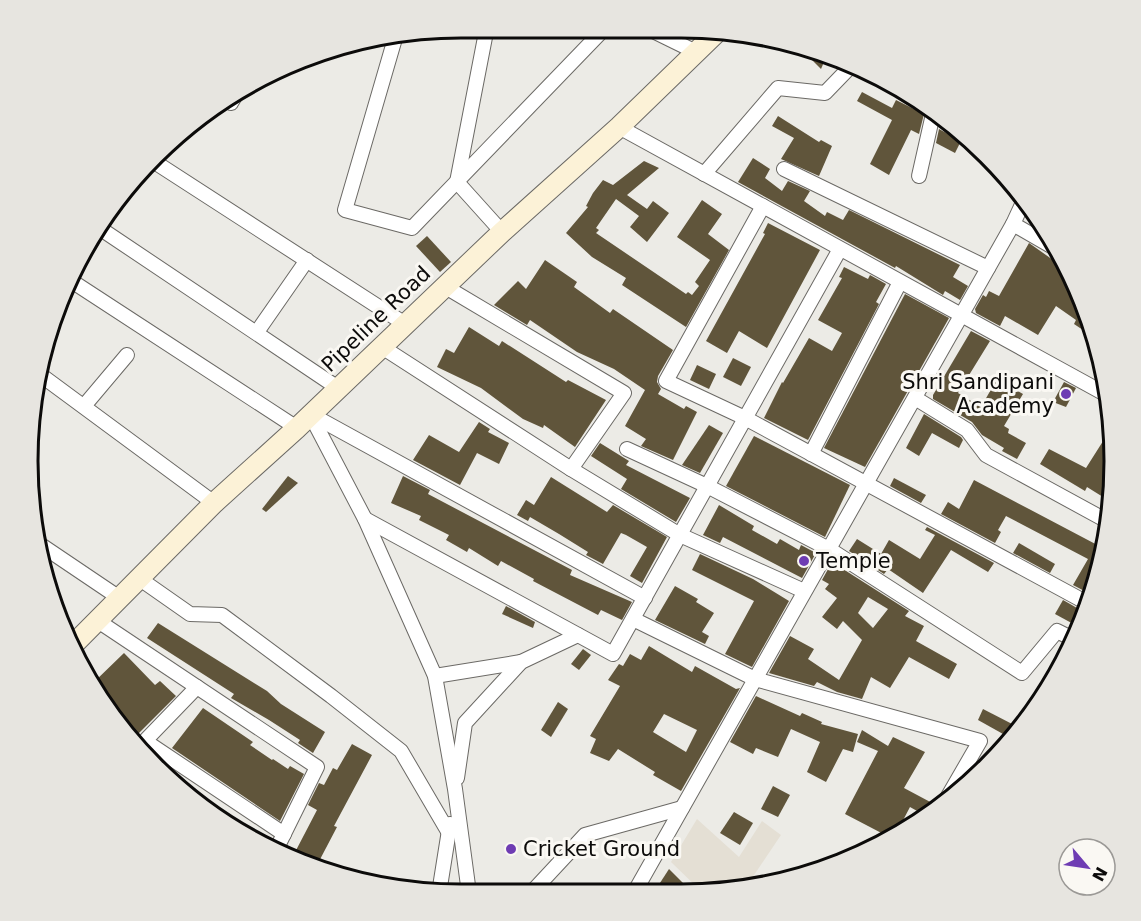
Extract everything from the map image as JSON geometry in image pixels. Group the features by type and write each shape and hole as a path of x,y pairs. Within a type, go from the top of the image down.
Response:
{"main road":[{"name":"Pipeline Road","path":"78,640 214,503 304,421 502,232 619,127 710,38"}],"street":[{"path":"457,182 485,38"},
{"path":"394,43 345,210 412,228 595,38"},
{"path":"667,38 696,52"},
{"path":"704,174 778,88 825,93 846,72"},
{"path":"919,176 932,120"},
{"path":"619,127 1097,390"},
{"path":"158,164 405,324"},
{"path":"784,169 988,268"},
{"path":"457,182 502,232"},
{"path":"763,206 666,381 745,418 1080,599"},
{"path":"639,884 1020,209"},
{"path":"1013,224 1042,241"},
{"path":"105,232 258,332 338,388"},
{"path":"365,519 613,654 840,249"},
{"path":"258,332 307,260"},
{"path":"811,454 900,282"},
{"path":"76,284 304,421 645,598"},
{"path":"444,286 624,393 571,470"},
{"path":"382,347 571,470 680,535 804,591"},
{"path":"84,406 126,355"},
{"path":"46,379 214,503"},
{"path":"915,398 967,430 986,455 1100,517"},
{"path":"304,421 365,519 435,676 455,789 468,884"},
{"path":"627,449 707,486 829,549 1022,674 1057,631 1065,635"},
{"path":"47,549 120,599"},
{"path":"140,579 190,614 222,615 332,696 401,751 449,833"},
{"path":"633,620 755,679 980,741 959,779"},
{"path":"98,621 317,767 280,843"},
{"path":"435,676 521,662 578,635"},
{"path":"441,883 465,723 521,662"},
{"path":"144,742 197,687"},
{"path":"153,751 284,834"},
{"path":"539,884 585,835 682,808"}],"shaded area":[{"path":"697,819 739,857 762,821 781,835 753,877 693,884 671,862"}],"building":[{"path":"810,58 824,63 821,69"},
{"path":"862,92 892,108 896,100 924,115 919,134 911,130 889,175 870,164 892,120 857,101"},
{"path":"778,116 819,142 821,140 832,146 819,176 781,159 794,138 772,126"},
{"path":"939,129 960,143 955,153 936,143"},
{"path":"753,158 770,169 765,178 782,191 788,181 810,191 804,201 825,216 827,212 843,220 849,210 960,265 953,277 968,286 960,300 945,291 943,295 896,266 895,268 738,182"},
{"path":"644,161 659,168 627,195 647,209 653,201 669,213 647,242 630,227 639,216 616,199 596,228 599,230 596,233 686,294 688,292 692,295 699,286 695,282 710,260 677,237 702,200 722,214 708,234 729,250 686,327 622,285 626,278 592,257 566,233 588,207 586,206 593,193 603,180 613,185"},
{"path":"768,223 820,250 767,348 739,331 727,353 706,341 765,234 763,233"},
{"path":"427,236 451,262 440,272 416,246"},
{"path":"1029,243 1053,260 1082,330 1074,324 1076,320 1056,306 1038,335 1005,316 1000,326 976,313 975,309 983,295 986,297 989,291 999,296"},
{"path":"545,260 577,282 574,287 610,313 613,309 673,350 658,376 657,382 661,389 658,394 684,409 686,406 697,412 673,460 641,446 646,439 625,426 645,390 614,369 577,352 530,320 527,325 494,305 518,281 526,289"},
{"path":"844,267 868,279 870,275 886,284 876,302 879,304 808,440 764,418 782,382 809,338 832,351 842,333 818,320 842,278 839,277"},
{"path":"905,294 949,318 865,467 824,448"},
{"path":"469,327 499,346 502,341 566,382 568,380 606,400 575,447 544,425 543,428 523,419 481,388 437,367 446,349 454,353"},
{"path":"971,331 990,341 958,393 981,407 997,379 1023,394 1004,426 1009,429 1008,433 1026,443 1017,459 1002,451 1004,448 982,435 972,422 933,399 933,395"},
{"path":"733,358 751,367 741,386 723,377"},
{"path":"697,365 716,374 709,389 690,380"},
{"name":"Shri Sandipani Academy","path":"1064,382 1076,388 1066,407 1053,402"},
{"path":"924,414 961,437 963,440 959,448 932,433 919,456 906,448"},
{"path":"479,422 490,429 488,432 509,443 499,464 477,453 460,485 413,460 429,435 459,452"},
{"path":"709,425 723,433 700,473 682,465"},
{"path":"754,436 850,485 825,537 726,486"},
{"path":"1103,441 1102,496 1087,487 1085,491 1040,464 1049,449 1086,468"},
{"path":"600,443 629,461 626,465 690,498 676,522 621,489 627,479 591,456"},
{"path":"288,476 298,483 266,512 262,509"},
{"path":"403,476 430,490 428,494 572,570 570,575 632,602 622,620 601,610 598,615 533,581 534,579 501,561 498,566 469,548 467,552 446,540 449,535 419,520 421,516 391,503"},
{"path":"551,477 607,512 613,505 667,537 642,583 630,576 647,547 626,535 621,533 603,564 586,555 588,552 530,517 528,521 517,515 526,500 534,505"},
{"path":"894,478 926,495 921,503 890,486"},
{"path":"974,480 1095,544 1083,590 1073,585 1088,559 1006,516 998,530 1001,532 995,543 941,514 948,502 959,509"},
{"path":"719,505 754,526 752,530 777,544 780,539 799,550 801,545 816,553 802,578 723,537 720,543 703,535"},
{"path":"927,527 994,563 988,572 951,550 923,593 888,569 884,574 849,551 857,539 881,554 889,540 920,559 935,535 925,530"},
{"path":"1019,543 1055,564 1050,573 1013,553"},
{"path":"700,554 753,579 789,601 752,667 725,654 754,601 692,570"},
{"path":"832,562 909,611 905,616 924,626 916,641 957,664 949,679 909,657 890,688 871,677 862,699 837,692 817,682 814,686 769,673 790,636 814,649 808,659 839,680 862,640 843,621 837,629 822,617 837,598 825,589 829,584 822,580","holes":["868,597 888,609 873,628 858,613"]},
{"path":"675,586 698,599 696,602 714,613 702,632 709,636 705,644 655,620"},
{"path":"1063,600 1076,608 1071,623 1055,614"},
{"path":"506,606 535,622 533,628 502,614"},
{"path":"158,623 267,691 281,704 325,732 313,753 298,743 300,740 231,698 234,694 147,638"},
{"path":"649,646 692,672 695,666 736,689 740,688 681,791 653,775 655,772 618,749 609,761 590,753 596,739 590,736 620,686 608,680 619,664 623,666 630,654 641,660","holes":["664,714 697,730 686,752 653,732"]},
{"path":"583,649 591,655 579,670 571,664"},
{"path":"124,653 155,685 160,681 176,696 138,734 98,678"},
{"path":"756,696 800,716 802,713 822,722 821,724 858,734 853,752 843,749 826,782 807,772 820,742 791,729 778,757 756,748 753,754 730,742"},
{"path":"558,702 568,709 551,737 541,730"},
{"path":"203,708 253,742 250,745 272,760 288,769 290,766 304,774 280,821 172,748"},
{"path":"983,709 1011,724 1003,734 978,720"},
{"path":"862,730 888,746 893,737 925,752 904,788 930,802 917,811 910,807 903,820 881,833 845,814 878,751 857,742"},
{"path":"352,744 372,755 334,826 337,827 320,859 296,850 317,810 308,805 319,783 324,785 333,768 337,770"},
{"path":"773,786 790,795 778,817 761,809"},
{"path":"734,812 753,823 740,845 720,833"},
{"path":"669,869 684,884 680,884 659,884"}],"place":[{"name":"Shri Sandipani Academy","path":"1066,394"},
{"name":"Temple","path":"804,561"},
{"name":"Cricket Ground","path":"511,849"}]}
